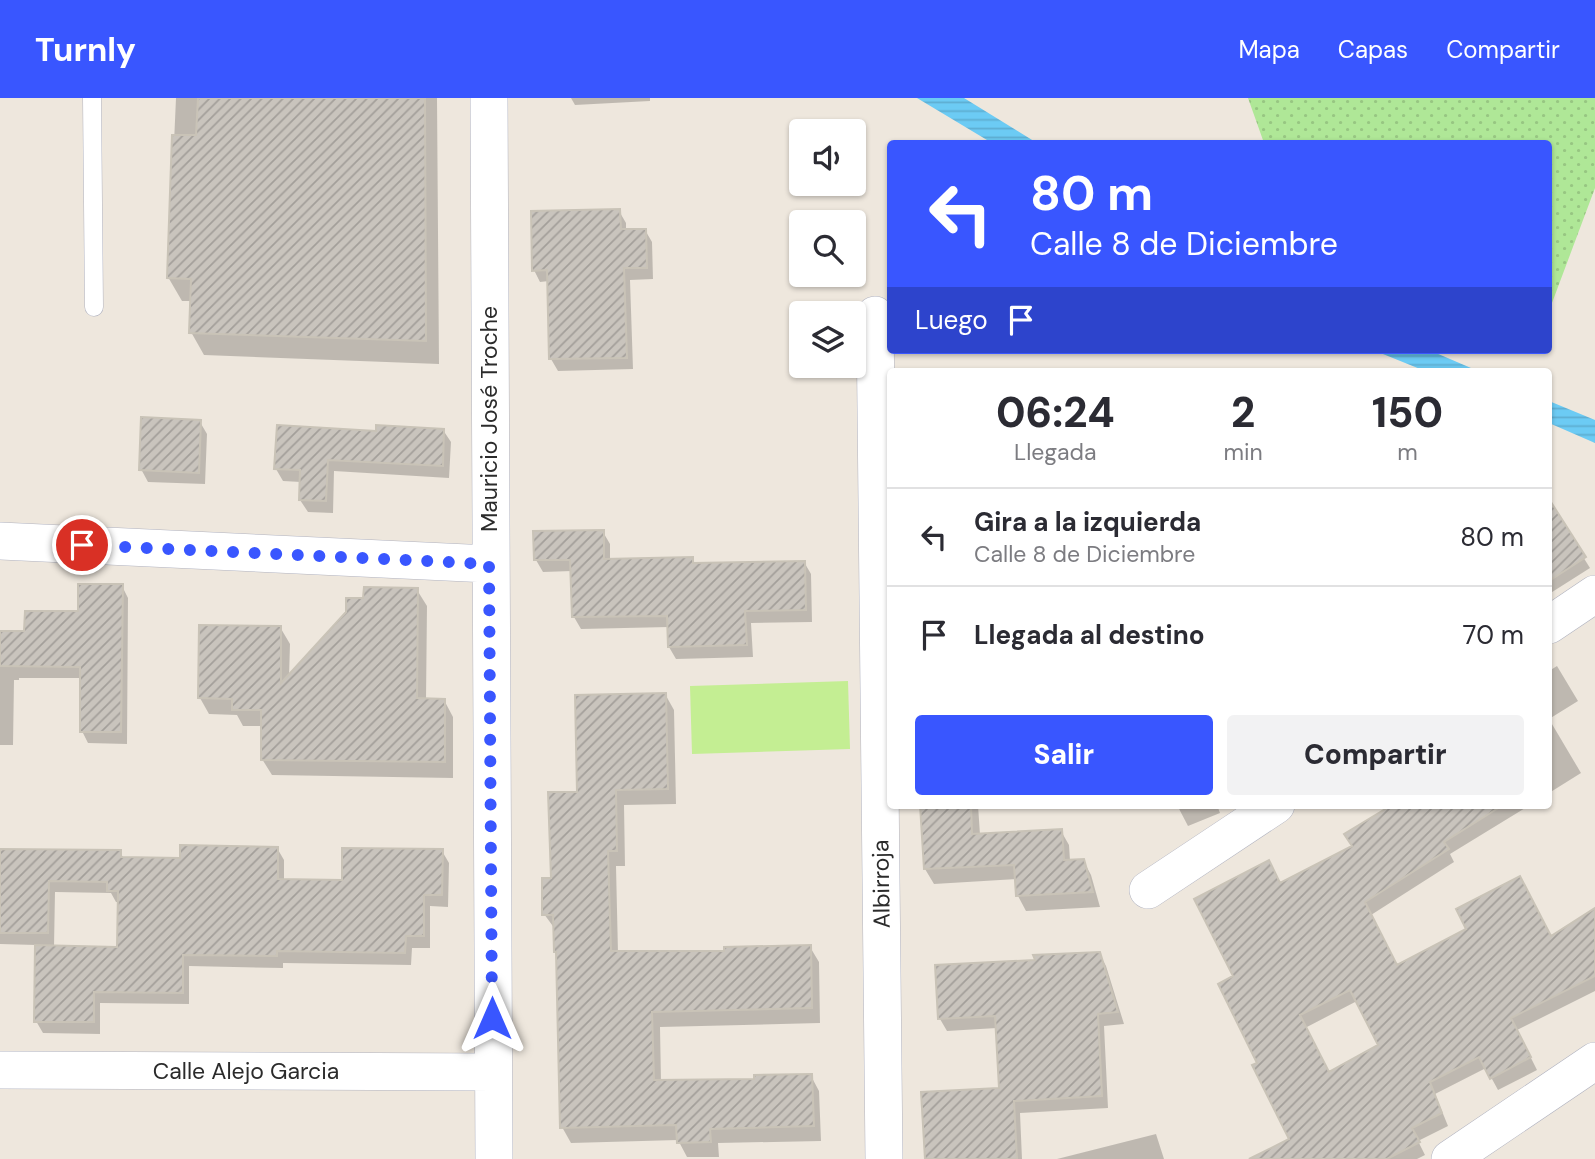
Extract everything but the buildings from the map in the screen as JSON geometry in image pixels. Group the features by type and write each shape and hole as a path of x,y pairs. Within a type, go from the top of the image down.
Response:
{"street":[{"name":"Mauricio José Troche","path":"489,98 489,564 494,1159"},
{"name":"Albirroja","path":"876,315 884,1159"},
{"path":"0,541 489,564"},
{"path":"1552,623 1595,594"},
{"path":"1147,890 1270,809"},
{"path":"1450,1159 1595,1061"},
{"name":"Calle Alejo Garcia","path":"0,1070 493,1072"}],"lane":[{"path":"92,98 94,307"}],"green space":[{"path":"1248,98 1595,98 1595,188 1552,303 1552,140 1263,140"},
{"path":"848,681 850,749 692,754 690,686"}],"water":[{"path":"917,98 964,98 1032,140 987,140"},
{"path":"1383,354 1438,354 1471,368 1418,368"},
{"path":"1552,402 1595,420 1595,443 1552,424"}],"route":[{"path":"82,545 489,564 492,1018"}]}
